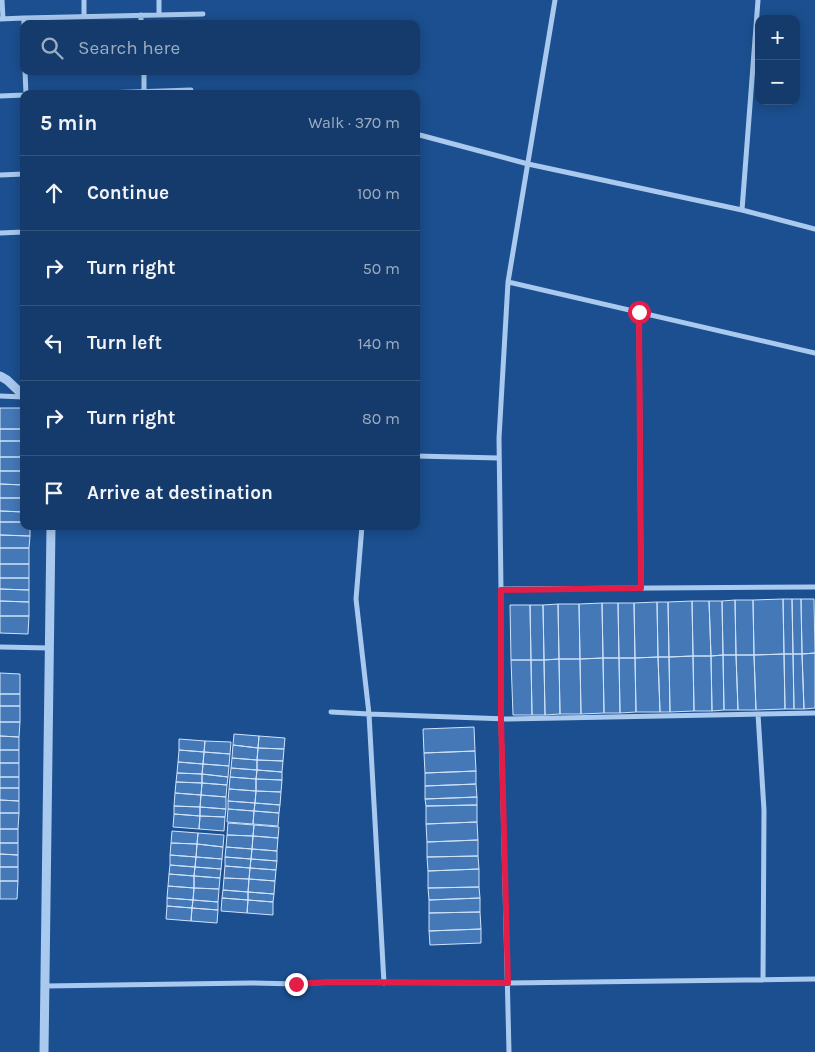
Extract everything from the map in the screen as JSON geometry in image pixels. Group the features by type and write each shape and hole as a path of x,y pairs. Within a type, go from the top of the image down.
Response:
{"street":[{"path":"2,0 1,19 20,21"},
{"path":"84,0 84,16"},
{"path":"159,0 159,14"},
{"path":"509,1052 501,719 498,438 508,282 555,0"},
{"path":"742,210 758,0"},
{"path":"36,20 84,16 203,14"},
{"path":"141,15 142,20"},
{"path":"25,75 25,90"},
{"path":"144,75 144,90"},
{"path":"0,96 20,94"},
{"path":"420,135 528,164 742,210 815,229"},
{"path":"0,175 20,174"},
{"path":"0,233 20,232"},
{"path":"508,282 815,353"},
{"path":"639,312 641,588"},
{"path":"0,376 20,392"},
{"path":"0,396 20,396"},
{"path":"420,456 499,458"},
{"path":"44,1052 51,530"},
{"path":"362,530 356,599 369,714 384,983"},
{"path":"501,590 815,587"},
{"path":"0,647 49,648"},
{"path":"331,712 501,719 815,713"},
{"path":"758,714 764,810 763,980"},
{"path":"45,986 251,982 296,984 330,982 508,983 815,979"}],"building":[{"path":"0,408 20,408 20,429 0,429"},
{"path":"0,429 20,429 20,441 0,441"},
{"path":"0,441 20,441 20,457 0,457"},
{"path":"0,457 20,457 20,471 0,471"},
{"path":"0,471 20,471 20,485 0,484"},
{"path":"0,484 20,485 20,498 0,498"},
{"path":"0,498 20,498 20,512 0,511"},
{"path":"0,511 20,512 20,522 0,522"},
{"path":"0,522 20,522 20,530 30,530 30,536 0,535"},
{"path":"0,535 30,536 29,548 0,548"},
{"path":"0,548 29,548 29,564 0,564"},
{"path":"0,564 29,564 29,578 0,578"},
{"path":"0,578 29,578 29,590 0,589"},
{"path":"0,589 29,590 29,602 0,601"},
{"path":"783,599 792,599 793,654 784,654"},
{"path":"783,599 784,654 754,655 753,600"},
{"path":"792,599 801,599 802,654 793,654"},
{"path":"801,599 814,599 815,653 802,654"},
{"path":"735,600 736,655 723,655 722,601"},
{"path":"735,600 753,600 754,655 736,655"},
{"path":"0,601 29,602 29,616 0,616"},
{"path":"692,601 693,656 669,657 668,602"},
{"path":"692,601 709,601 711,656 693,656"},
{"path":"709,601 722,601 723,655 711,656"},
{"path":"657,602 658,657 635,658 634,603"},
{"path":"657,602 668,602 669,657 658,657"},
{"path":"602,603 603,658 580,659 579,604"},
{"path":"602,603 618,603 619,658 603,658"},
{"path":"618,603 634,603 635,658 619,658"},
{"path":"558,604 559,659 544,660 543,605"},
{"path":"558,604 579,604 580,659 559,659"},
{"path":"510,605 530,605 531,660 511,660"},
{"path":"530,605 543,605 544,660 531,660"},
{"path":"0,616 29,616 28,634 0,633"},
{"path":"815,653 815,708 804,709 802,654"},
{"path":"784,654 793,654 794,709 785,709"},
{"path":"784,654 785,709 756,710 754,655"},
{"path":"793,654 802,654 804,709 794,709"},
{"path":"723,655 724,710 712,711 711,656"},
{"path":"723,655 736,655 738,710 724,710"},
{"path":"736,655 754,655 756,710 738,710"},
{"path":"693,656 694,711 670,712 669,657"},
{"path":"693,656 711,656 712,711 694,711"},
{"path":"658,657 660,712 636,712 635,658"},
{"path":"658,657 669,657 670,712 660,712"},
{"path":"603,658 604,713 581,714 580,659"},
{"path":"603,658 619,658 620,713 604,713"},
{"path":"619,658 635,658 636,712 620,713"},
{"path":"559,659 560,714 545,715 544,660"},
{"path":"559,659 580,659 581,714 560,714"},
{"path":"511,660 531,660 532,715 513,715"},
{"path":"531,660 544,660 545,715 532,715"},
{"path":"0,673 20,674 20,694 0,694"},
{"path":"0,694 20,694 20,706 0,706"},
{"path":"0,706 20,706 20,722 0,722"},
{"path":"0,722 20,722 19,737 0,736"},
{"path":"474,727 475,751 424,753 423,729"},
{"path":"234,734 259,736 258,748 233,745"},
{"path":"0,736 19,737 19,750 0,750"},
{"path":"259,736 285,738 284,749 258,748"},
{"path":"179,739 205,741 204,752 179,750"},
{"path":"205,741 231,742 230,754 204,752"},
{"path":"233,745 258,748 257,760 232,758"},
{"path":"258,748 284,749 283,761 257,760"},
{"path":"0,750 19,750 19,763 0,763"},
{"path":"179,750 204,752 203,764 178,762"},
{"path":"475,751 476,771 425,773 424,753"},
{"path":"204,752 230,754 229,766 203,764"},
{"path":"232,758 257,760 257,770 231,768"},
{"path":"257,760 283,761 282,772 257,770"},
{"path":"178,762 203,764 202,774 177,773"},
{"path":"0,763 19,763 19,777 0,777"},
{"path":"203,764 229,766 228,777 202,774"},
{"path":"231,768 257,770 256,779 230,777"},
{"path":"257,770 282,772 282,780 256,779"},
{"path":"476,771 476,784 425,786 425,773"},
{"path":"177,773 202,774 202,783 176,782"},
{"path":"202,774 228,777 227,785 202,783"},
{"path":"0,777 19,777 19,788 0,788"},
{"path":"230,777 256,779 256,791 229,789"},
{"path":"256,779 282,780 281,792 256,791"},
{"path":"176,782 202,783 201,795 175,793"},
{"path":"202,783 227,785 226,797 201,795"},
{"path":"476,784 477,797 425,799 425,786"},
{"path":"0,788 19,788 19,801 0,800"},
{"path":"229,789 256,791 255,803 228,801"},
{"path":"256,791 281,792 280,805 255,803"},
{"path":"175,793 201,795 200,807 174,806"},
{"path":"201,795 226,797 226,809 200,807"},
{"path":"477,797 477,805 426,806 425,799"},
{"path":"0,800 19,801 19,813 0,813"},
{"path":"228,801 255,803 254,811 228,809"},
{"path":"255,803 280,805 279,813 254,811"},
{"path":"477,805 477,822 426,824 426,806"},
{"path":"174,806 200,807 200,816 174,814"},
{"path":"200,807 226,809 225,817 200,816"},
{"path":"228,809 254,811 253,824 227,822"},
{"path":"254,811 279,813 278,826 253,824"},
{"path":"0,813 19,813 18,829 0,829"},
{"path":"174,814 200,816 199,829 173,827"},
{"path":"200,816 225,817 224,831 199,829"},
{"path":"477,822 478,840 427,842 426,824"},
{"path":"228,823 254,825 253,836 227,835"},
{"path":"254,825 279,827 278,838 253,836"},
{"path":"0,829 18,829 18,843 0,843"},
{"path":"172,831 198,833 197,844 171,843"},
{"path":"198,833 224,835 223,847 197,844"},
{"path":"227,835 253,836 252,849 226,847"},
{"path":"253,836 278,838 277,851 252,849"},
{"path":"478,840 478,856 427,857 427,842"},
{"path":"0,843 18,843 18,855 0,854"},
{"path":"171,843 197,844 196,857 170,855"},
{"path":"197,844 223,847 222,859 196,857"},
{"path":"226,847 252,849 251,859 225,857"},
{"path":"252,849 277,851 277,861 251,859"},
{"path":"0,854 18,855 18,867 0,867"},
{"path":"170,855 196,857 195,867 170,865"},
{"path":"478,856 479,869 428,871 427,857"},
{"path":"196,857 222,859 221,869 195,867"},
{"path":"225,857 251,859 250,868 225,866"},
{"path":"251,859 277,861 276,870 250,868"},
{"path":"170,865 195,867 194,876 169,874"},
{"path":"225,866 250,868 249,879 224,878"},
{"path":"0,867 18,867 18,881 0,881"},
{"path":"195,867 221,869 220,878 194,876"},
{"path":"250,868 276,870 275,881 249,879"},
{"path":"479,869 479,887 428,888 428,871"},
{"path":"169,874 194,876 194,888 168,886"},
{"path":"194,876 220,878 219,889 194,888"},
{"path":"224,878 249,879 248,892 223,890"},
{"path":"249,879 275,881 274,894 248,892"},
{"path":"0,881 18,881 17,899 0,899"},
{"path":"168,886 194,888 193,900 167,898"},
{"path":"479,887 480,898 429,900 428,888"},
{"path":"194,888 219,889 218,902 193,900"},
{"path":"223,890 248,892 248,900 222,898"},
{"path":"248,892 274,894 273,902 248,900"},
{"path":"167,898 193,900 192,908 167,906"},
{"path":"222,898 248,900 247,913 221,911"},
{"path":"480,898 480,912 429,913 429,900"},
{"path":"193,900 218,902 218,910 192,908"},
{"path":"248,900 273,902 273,915 247,913"},
{"path":"167,906 192,908 191,921 166,919"},
{"path":"192,908 218,910 217,923 191,921"},
{"path":"480,912 481,929 429,931 429,913"},
{"path":"481,929 481,943 430,945 429,931"}],"route":[{"path":"296,984 330,982 508,983 501,719 501,590 641,588 639,312"}]}
